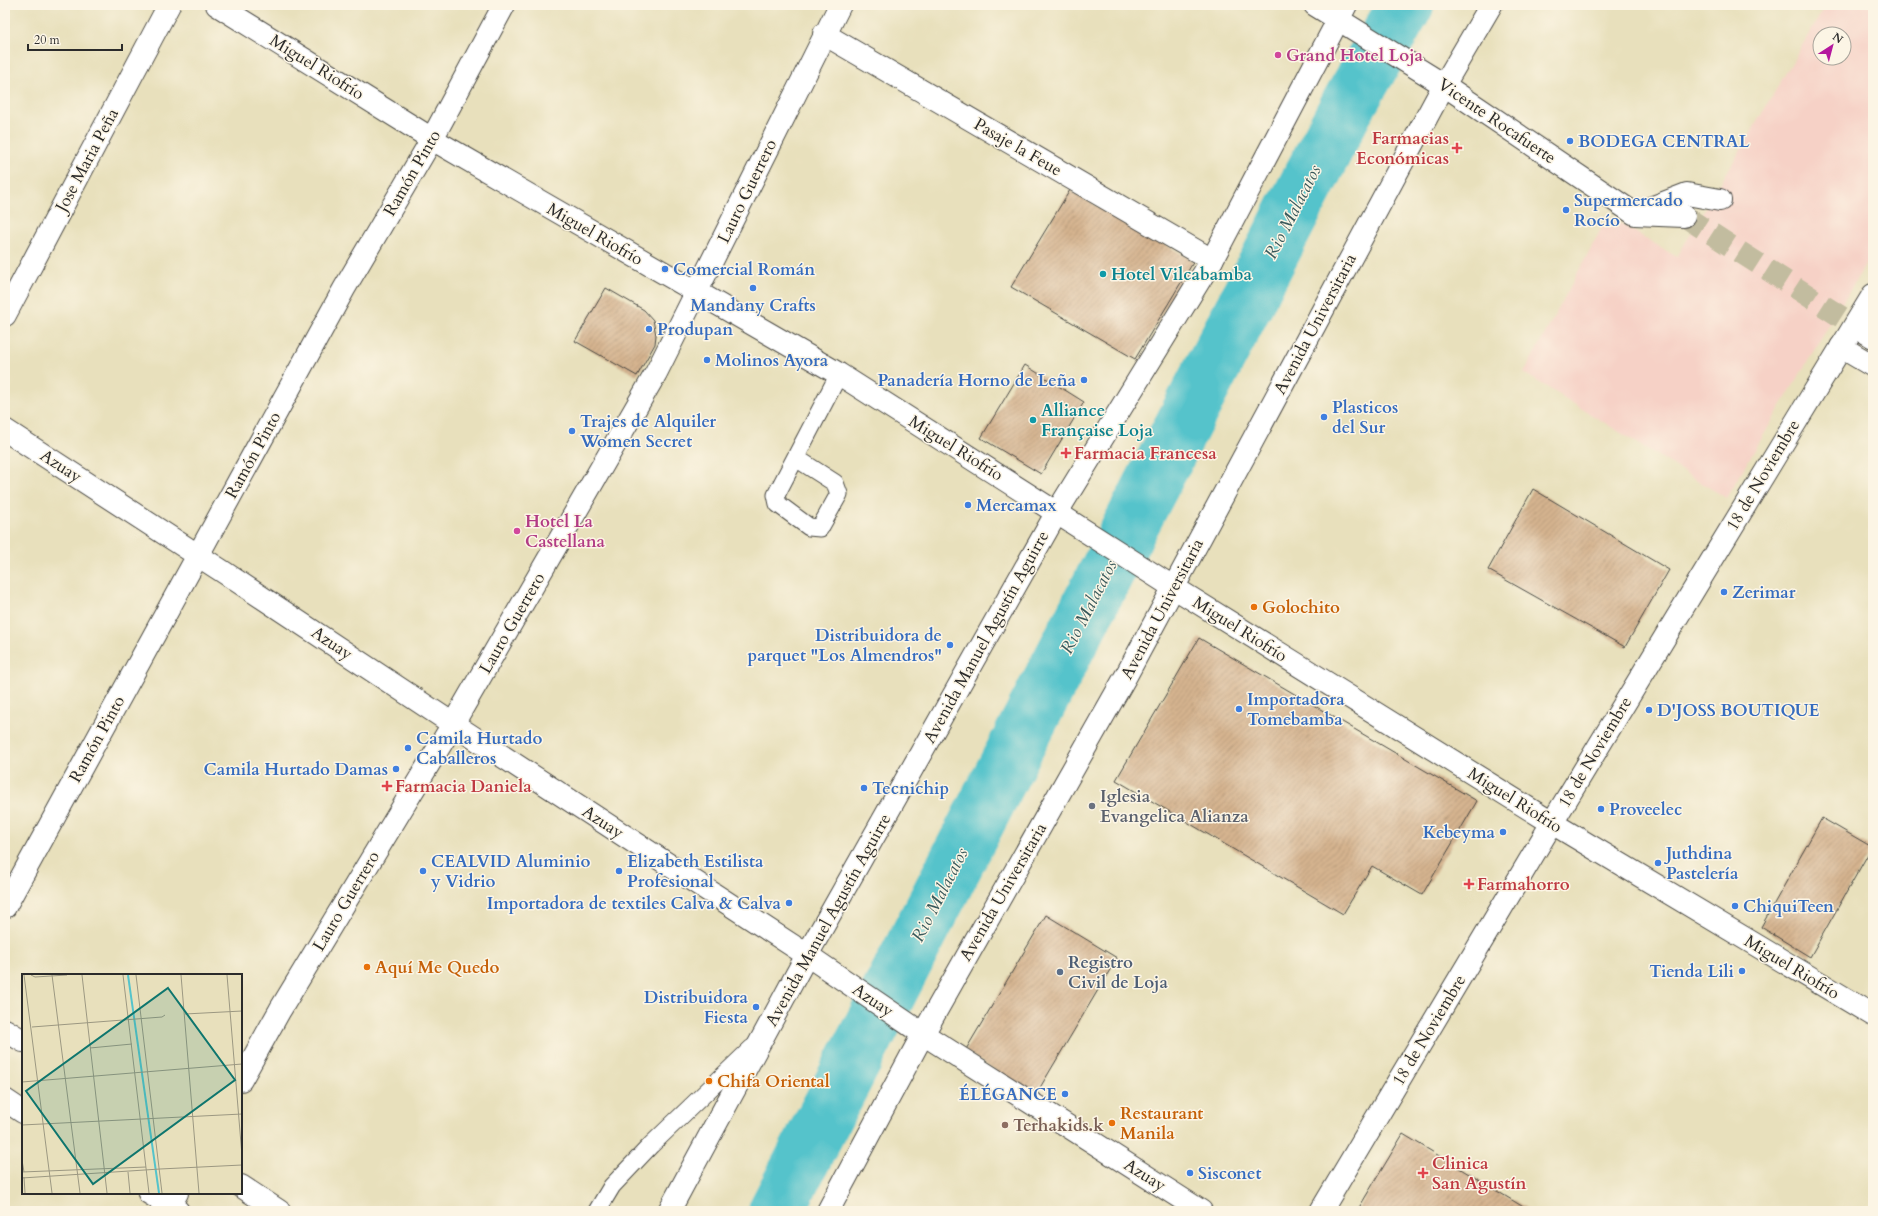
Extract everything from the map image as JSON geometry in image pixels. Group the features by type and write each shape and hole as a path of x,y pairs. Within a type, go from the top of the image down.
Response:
{"street":[{"name":"Jose Maria Peña","path":"5,315 169,5"},
{"name":"Miguel Riofrío","path":"217,5 432,139 840,374 1173,587 1552,823 1873,1015"},
{"name":"Ramón Pinto","path":"5,907 344,289 432,139 504,5"},
{"name":"Lauro Guerrero","path":"242,1078 280,1010 453,724 656,373 824,34 840,5"},
{"name":"Vicente Rocafuerte","path":"1315,5 1342,12 1444,85 1636,214"},
{"name":"Avenida Universitaria","path":"828,1211 923,1034 1127,674 1444,85 1491,5"},
{"name":"Avenida Manuel Agustín Aguirre","path":"669,1211 761,1040 814,960 1063,516 1212,260 1342,12"},
{"name":"Pasaje la Feue","path":"824,34 1212,260"},
{"path":"1636,214 1687,194 1720,200"},
{"path":"1636,214 1684,216"},
{"name":"18 de Noviembre","path":"1321,1211 1552,823 1873,295"},
{"path":"1841,347 1873,366"},
{"name":"Azuay","path":"5,430 814,960 901,1020 1201,1211"},
{"path":"5,1030 22,1041"},
{"path":"5,1100 22,1111"},
{"path":"242,1187 279,1211"},
{"path":"151,1194 173,1205"}],"lane":[{"path":"796,458 840,374"},
{"path":"597,1211 612,1186 651,1146 761,1040"}],"shaded area":[{"path":"1826,5 1873,5 1873,252 1726,498 1524,373 1608,216 1677,257 1812,29 1812,66 1852,66 1852,26 1814,26"}],"building":[{"name":"Hotel Vilcabamba","path":"1070,190 1194,261 1135,359 1011,287"},
{"path":"606,288 644,310 653,320 656,335 655,344 637,376 575,341"},
{"name":"Alliance Française Loja","path":"1025,365 1084,402 1041,474 981,438"},
{"path":"1533,489 1669,570 1625,647 1488,570"},
{"name":"Importadora Tomebamba","path":"1199,638 1477,801 1422,895 1372,866 1343,914 1116,780"},
{"path":"1822,818 1872,847 1810,957 1761,927"},
{"path":"1046,915 1117,958 1035,1096 965,1051"},
{"name":"Clinica San Agustín","path":"1403,1134 1530,1211 1357,1211"}],"waterway":[{"name":"Rio Malacatos","path":"776,1211 1347,107 1406,5"}],"tunnel":[{"path":"1684,216 1860,329"}],"place":[{"name":"Grand Hotel Loja","path":"1278,55"},
{"name":"BODEGA CENTRAL","path":"1570,141"},
{"name":"Farmacias Económicas","path":"1457,148"},
{"name":"Supermercado Rocío","path":"1566,210"},
{"name":"Comercial Román","path":"665,269"},
{"name":"Hotel Vilcabamba","path":"1103,274"},
{"name":"Mandany Crafts","path":"753,288"},
{"name":"Produpan","path":"649,329"},
{"name":"Molinos Ayora","path":"707,360"},
{"name":"Panadería Horno de Leña","path":"1084,380"},
{"name":"Plasticos del Sur","path":"1324,417"},
{"name":"Alliance Française Loja","path":"1033,420"},
{"name":"Trajes de Alquiler Women Secret","path":"572,431"},
{"name":"Farmacia Francesa","path":"1066,453"},
{"name":"Mercamax","path":"968,505"},
{"name":"Hotel La Castellana","path":"517,531"},
{"name":"Zerimar","path":"1724,592"},
{"name":"Golochito","path":"1254,607"},
{"name":"Distribuidora de parquet \"Los Almendros\"","path":"950,645"},
{"name":"Importadora Tomebamba","path":"1239,709"},
{"name":"D'JOSS BOUTIQUE","path":"1649,710"},
{"name":"Camila Hurtado Caballeros","path":"408,748"},
{"name":"Camila Hurtado Damas","path":"396,769"},
{"name":"Farmacia Daniela","path":"387,786"},
{"name":"Tecnichip","path":"864,788"},
{"name":"Iglesia Evangelica Alianza","path":"1092,806"},
{"name":"Proveelec","path":"1601,809"},
{"name":"Kebeyma","path":"1503,832"},
{"name":"Juthdina Pastelería","path":"1658,863"},
{"name":"CEALVID Aluminio y Vidrio","path":"423,871"},
{"name":"Elizabeth Estilista Profesional","path":"619,871"},
{"name":"Farmahorro","path":"1469,884"},
{"name":"Importadora de textiles Calva & Calva","path":"789,903"},
{"name":"ChiquiTeen","path":"1735,906"},
{"name":"Aquí Me Quedo","path":"367,967"},
{"name":"Tienda Lili","path":"1742,971"},
{"name":"Registro Civil de Loja","path":"1060,972"},
{"name":"Distribuidora Fiesta","path":"756,1007"},
{"name":"Chifa Oriental","path":"709,1081"},
{"name":"ÉLÉGANCE","path":"1065,1094"},
{"name":"Restaurant Manila","path":"1112,1123"},
{"name":"Terhakids.k","path":"1005,1125"},
{"name":"Sisconet","path":"1190,1173"},
{"name":"Clinica San Agustín","path":"1423,1173"}]}
